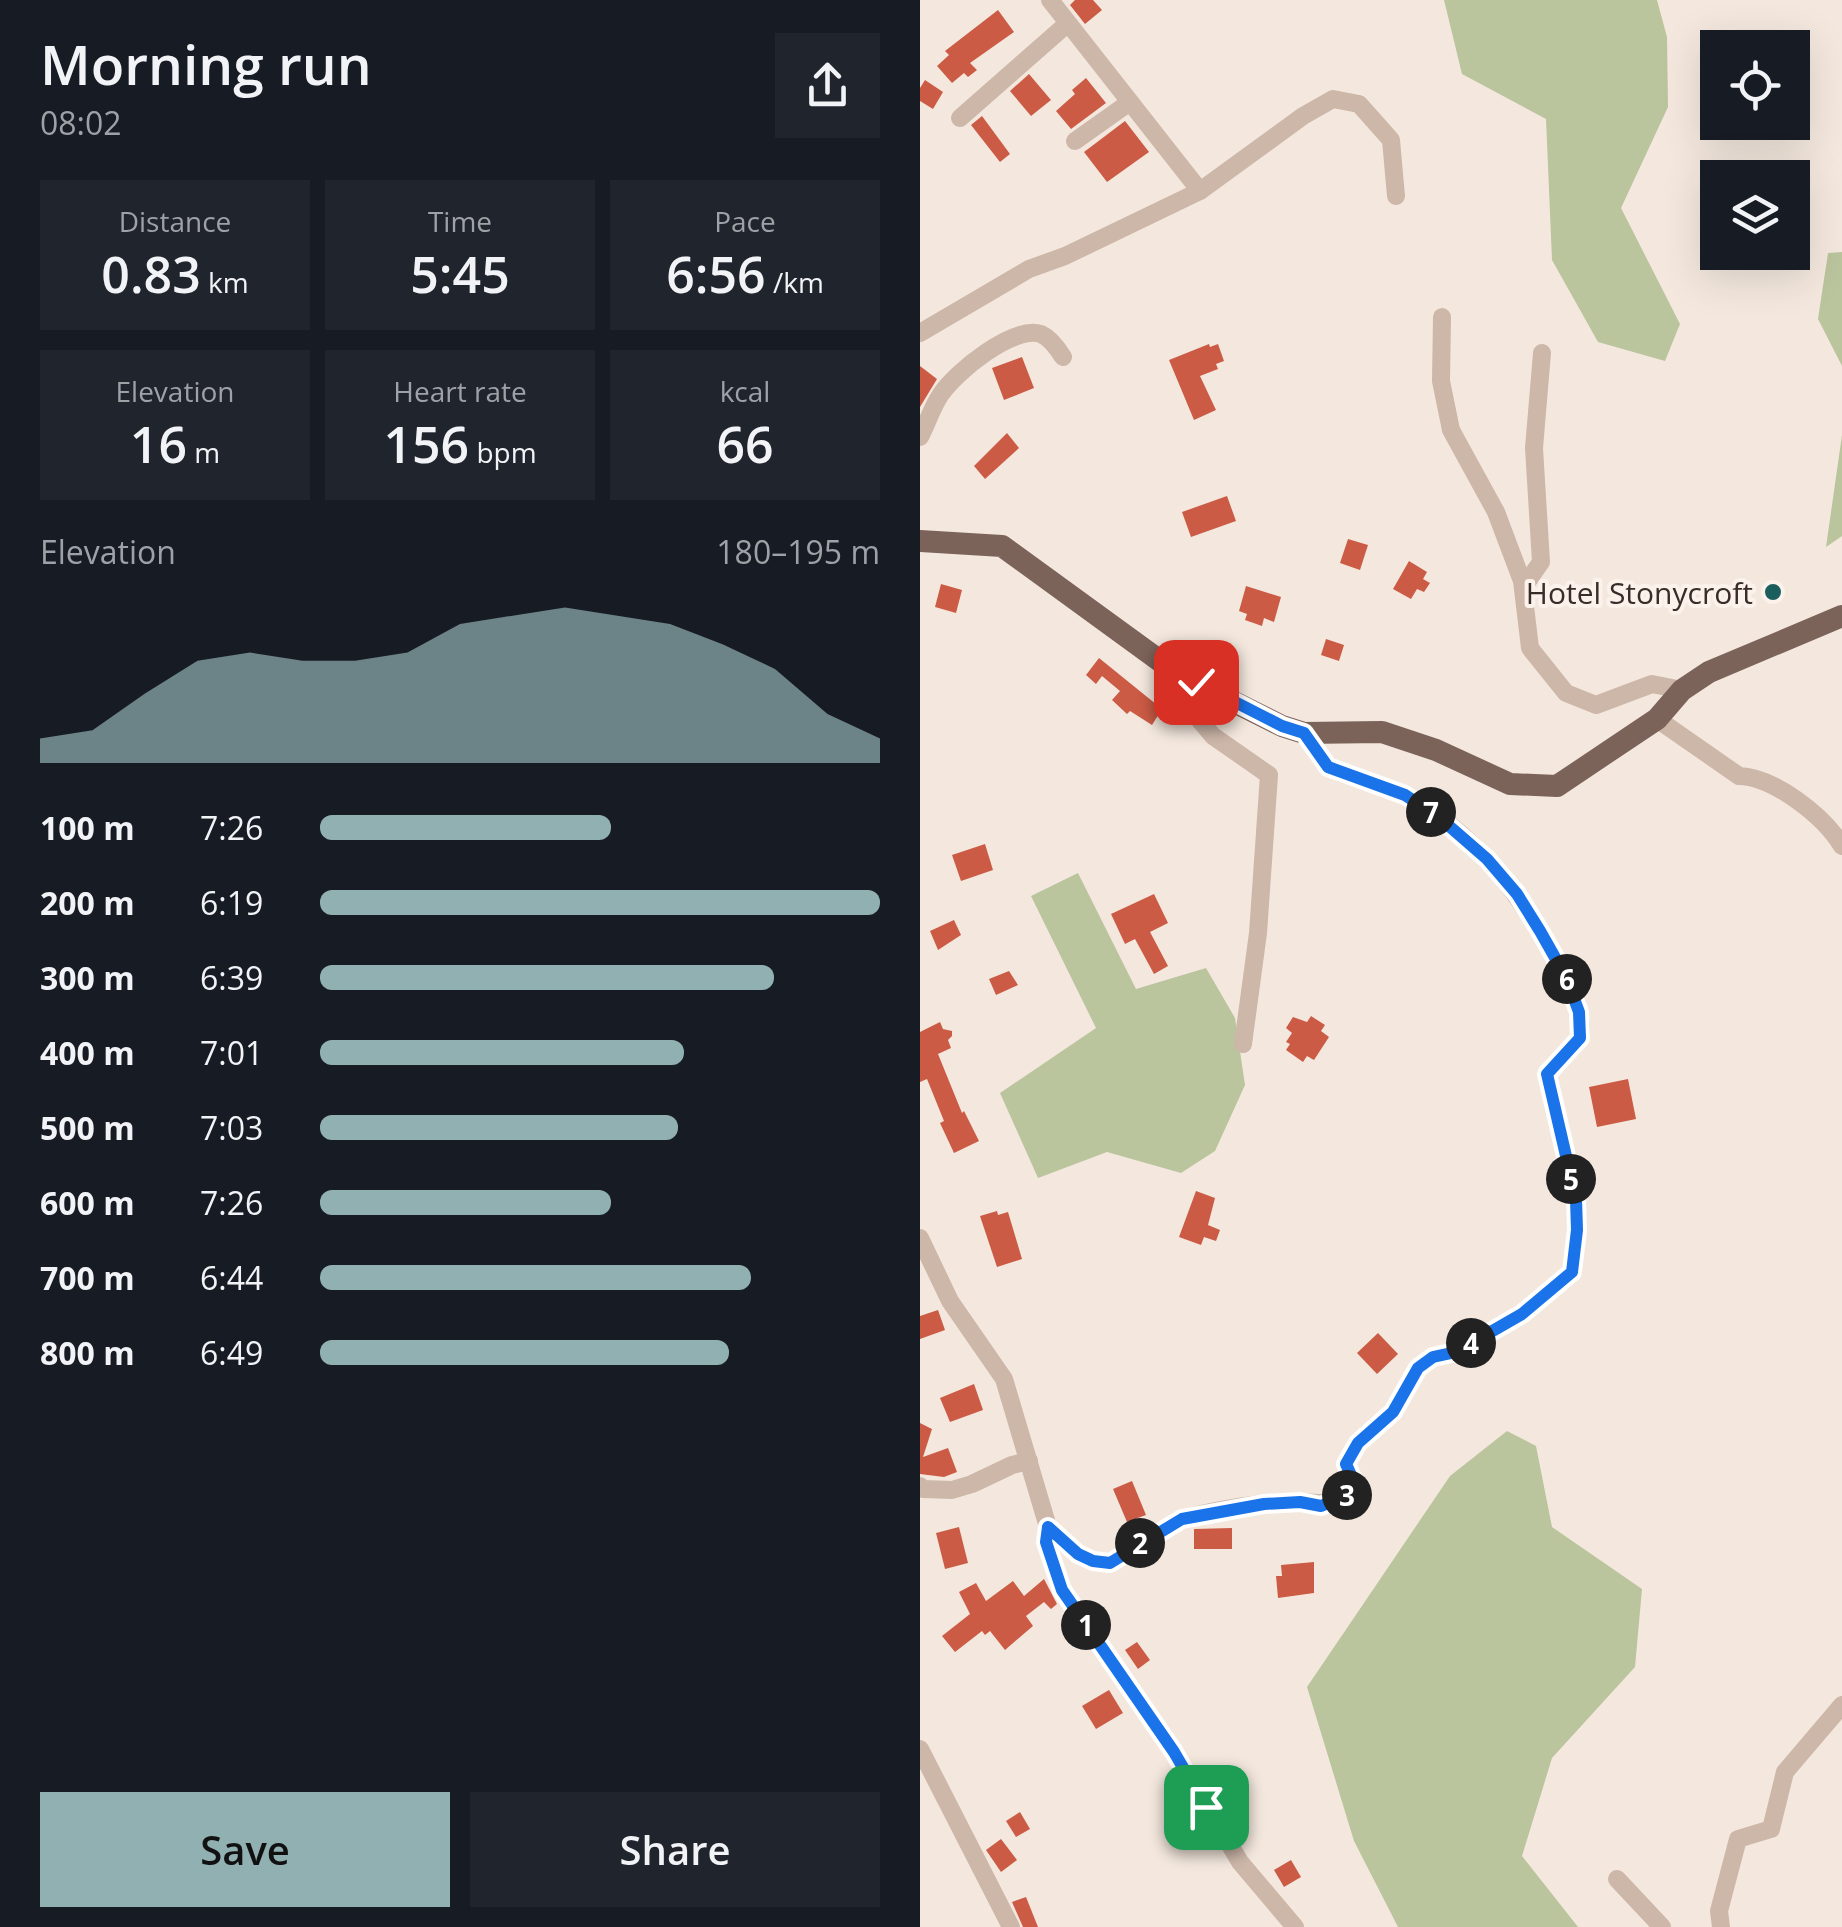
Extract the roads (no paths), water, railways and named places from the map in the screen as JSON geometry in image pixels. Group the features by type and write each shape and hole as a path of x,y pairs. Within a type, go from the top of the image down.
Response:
{"main road":[{"path":"922,537 1002,546 1178,674 1282,726 1304,733 1382,732 1436,750 1510,784 1557,786 1658,720 1682,690 1709,672 1842,616"}],"street":[{"path":"1050,0 1200,191"},
{"path":"960,118 1066,24"},
{"path":"920,333 1029,269 1065,256 1200,191 1303,116 1333,99 1359,104 1391,140 1396,196"},
{"path":"1075,141 1130,102"},
{"path":"1442,316 1441,380 1451,430 1496,512 1523,588 1530,648 1566,693 1596,705 1652,684 1682,690"},
{"path":"920,438 942,392 1006,339 1020,333 1042,334 1062,357"},
{"path":"1523,588 1541,562 1534,448 1542,353"},
{"path":"1178,674 1182,698 1213,736 1269,775 1260,918 1243,1044"},
{"path":"1658,720 1739,776 1755,776 1779,788 1832,830 1842,846"},
{"path":"1048,1527 1078,1554 1110,1563 1182,1519 1264,1504 1300,1502 1321,1506 1337,1501 1350,1494 1355,1484 1346,1464 1358,1443 1393,1412 1418,1368 1433,1357 1456,1352 1522,1314 1572,1272 1576,1199 1547,1074 1580,1038 1579,1012 1566,977 1517,894 1487,859 1441,819 1405,795 1328,767 1304,733"},
{"path":"920,1238 950,1300 1004,1379 1048,1527 1046,1542 1062,1590 1174,1752 1240,1862 1295,1927"},
{"path":"920,1486 923,1490 952,1490 1029,1461"},
{"path":"1721,1927 1719,1911 1738,1840 1770,1829 1785,1772 1842,1705"},
{"path":"920,1749 1011,1927"},
{"path":"1616,1879 1662,1927"}],"place":[{"name":"Hotel Stonycroft","path":"1773,592"}]}
